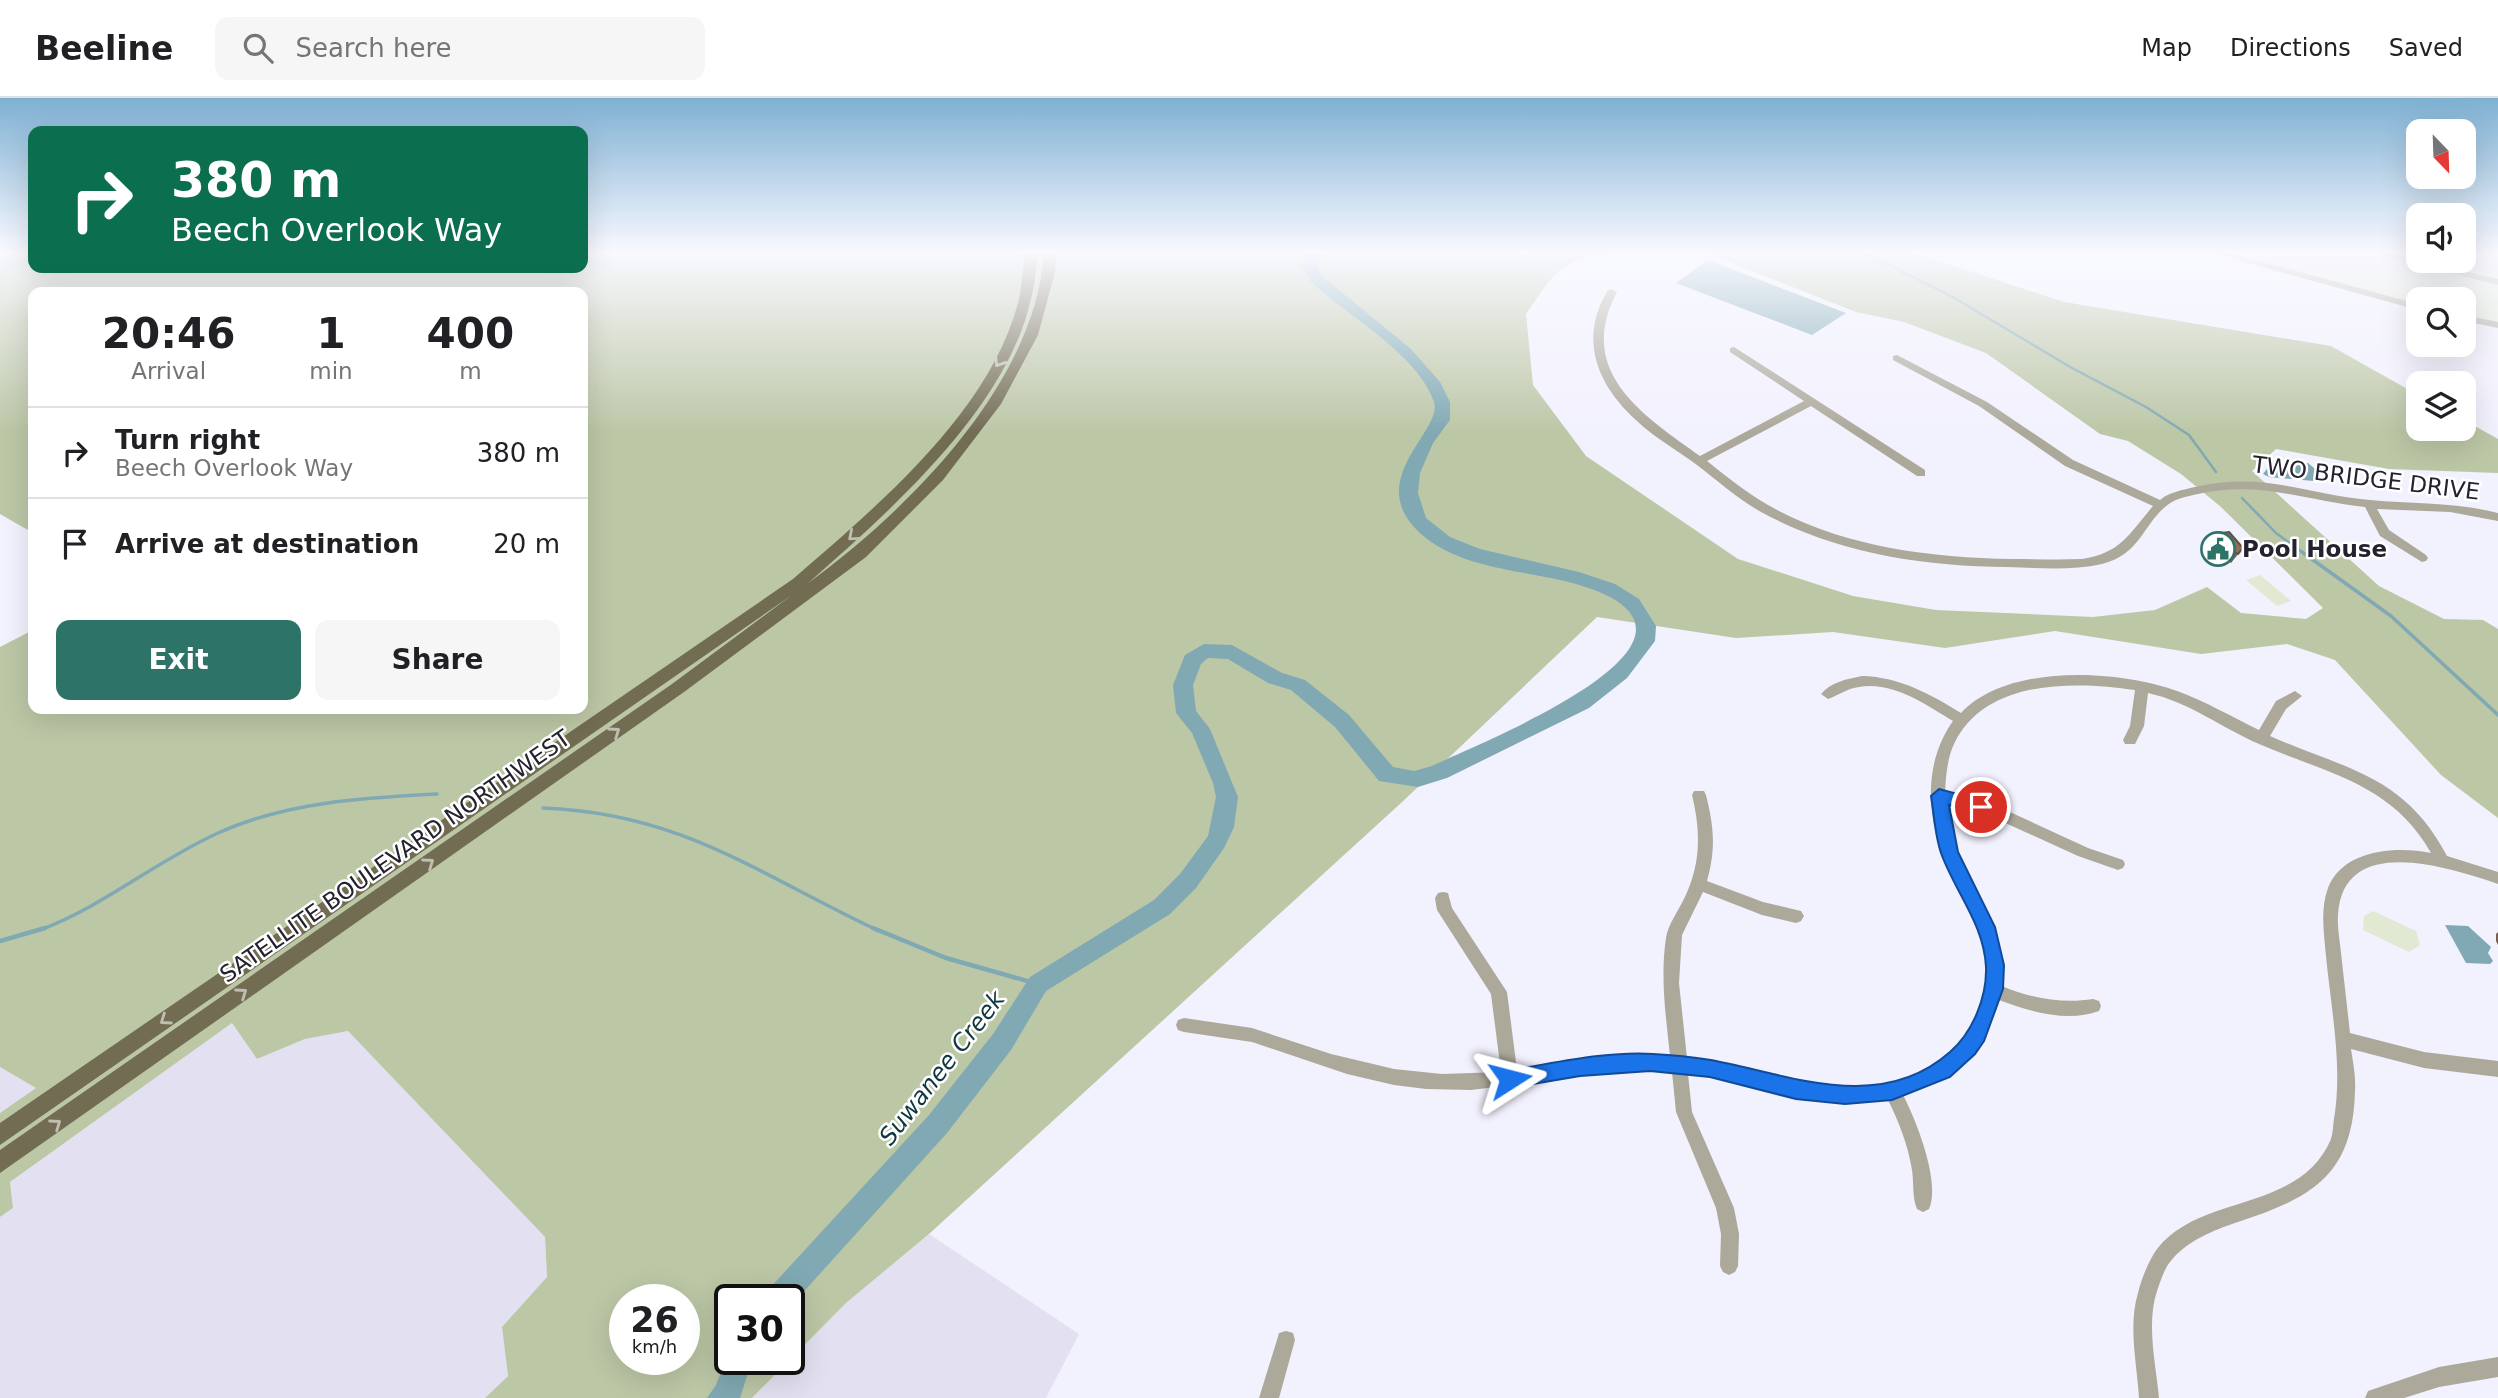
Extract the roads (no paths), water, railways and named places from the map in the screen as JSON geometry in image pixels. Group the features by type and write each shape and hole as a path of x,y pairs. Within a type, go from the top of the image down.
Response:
{"main road":[{"name":"SATELLITE BOULEVARD NORTHWEST","path":"0,1135 799,583 877,515 951,436 1007,349 1019,312"},
{"name":"SATELLITE BOULEVARD NORTHWEST","path":"0,1163 678,688 861,554 939,477 995,404 1031,335 1038,312"}],"street":[{"path":"1602,312 1597,332 1598,350 1608,378 1637,415 1750,499 1804,528 1858,547 1927,561 2071,564 2099,560 2131,545 2160,505 2069,463 1983,404 1897,358"},
{"path":"2476,320 2498,325"},
{"path":"1734,350 1921,473"},
{"path":"1699,461 1812,401"},
{"name":"TWO BRIDGE DRIVE","path":"2160,505 2178,495 2249,484 2369,504 2458,509 2498,517"},
{"path":"2369,504 2384,533 2422,558"},
{"path":"1828,694 1855,681 1889,683 1912,691 1961,719"},
{"path":"1184,1025 1246,1034 1381,1075 1460,1083 1510,1079 1618,1063 1678,1065 1728,1072 1820,1094 1857,1095 1892,1091 1928,1079 1957,1060 1977,1035 1993,989 1992,946 1980,913 1949,852 1939,796 1942,753 1961,719 1987,700 2026,687 2090,683 2142,687 2186,701 2261,739 2334,764 2375,784 2415,817 2429,834 2441,858"},
{"path":"2130,740 2137,726 2142,687"},
{"path":"2261,739 2281,705 2295,696"},
{"path":"1699,795 1706,823 1707,849 1699,884 1676,929 1671,950 1671,983 1682,1102 1690,1132 1725,1208 1730,1234 1729,1266"},
{"path":"1939,796 1994,811 2083,852 2118,864"},
{"path":"2150,1398 2143,1320 2147,1290 2157,1264 2171,1245 2194,1228 2276,1203 2304,1188 2323,1170 2340,1141 2346,1117 2343,1039 2330,916 2335,891 2352,871 2377,859 2408,856 2441,858 2498,878"},
{"path":"1699,884 1762,908 1796,916"},
{"path":"1443,898 1445,910 1499,992 1510,1079"},
{"path":"1993,989 2010,996 2063,1007 2093,1006"},
{"path":"2343,1039 2424,1060 2498,1069"},
{"path":"1892,1091 1906,1117 1920,1162 1923,1203"},
{"path":"1269,1398 1286,1340"},
{"path":"2375,1398 2431,1379 2498,1367"}],"water":[{"path":"1751,312 1846,313 1812,335"},
{"path":"2308,463 2321,474 2314,481 2269,477 2263,474 2270,465"},
{"path":"2445,925 2468,926 2491,947 2488,953 2493,961 2490,964 2466,963"}],"waterway":[{"name":"Suwanee Creek","path":"793,1284 938,1124 1002,1042 1038,984 1162,907 1188,881 1216,842 1223,827 1227,797 1224,783 1200,729 1186,713 1183,685 1192,660 1204,651 1232,652 1275,678 1298,685 1342,721 1387,775 1414,779 1439,772 1539,726 1581,703 1620,673 1645,641 1646,626 1632,604 1609,589 1579,578 1474,554 1444,541 1420,522 1410,503 1409,483 1419,453 1441,420 1442,402 1435,386 1422,369 1355,312"},
{"path":"1977,312 2072,368 2146,407 2189,435 2216,472"},
{"path":"2242,498 2276,533 2305,554"},
{"path":"2302,552 2391,616 2498,715"},
{"path":"44,928 86,909 195,844 270,814 325,803 437,794"},
{"path":"543,808 592,812 637,821 678,834 755,868 877,930"},
{"path":"0,941 44,928"},
{"path":"40,930 44,928"},
{"path":"873,928 946,958 1038,984"},
{"name":"Suwanee Creek","path":"721,1398 727,1394 733,1375"}],"place":[{"name":"Pool House","path":"2218,549"}]}
